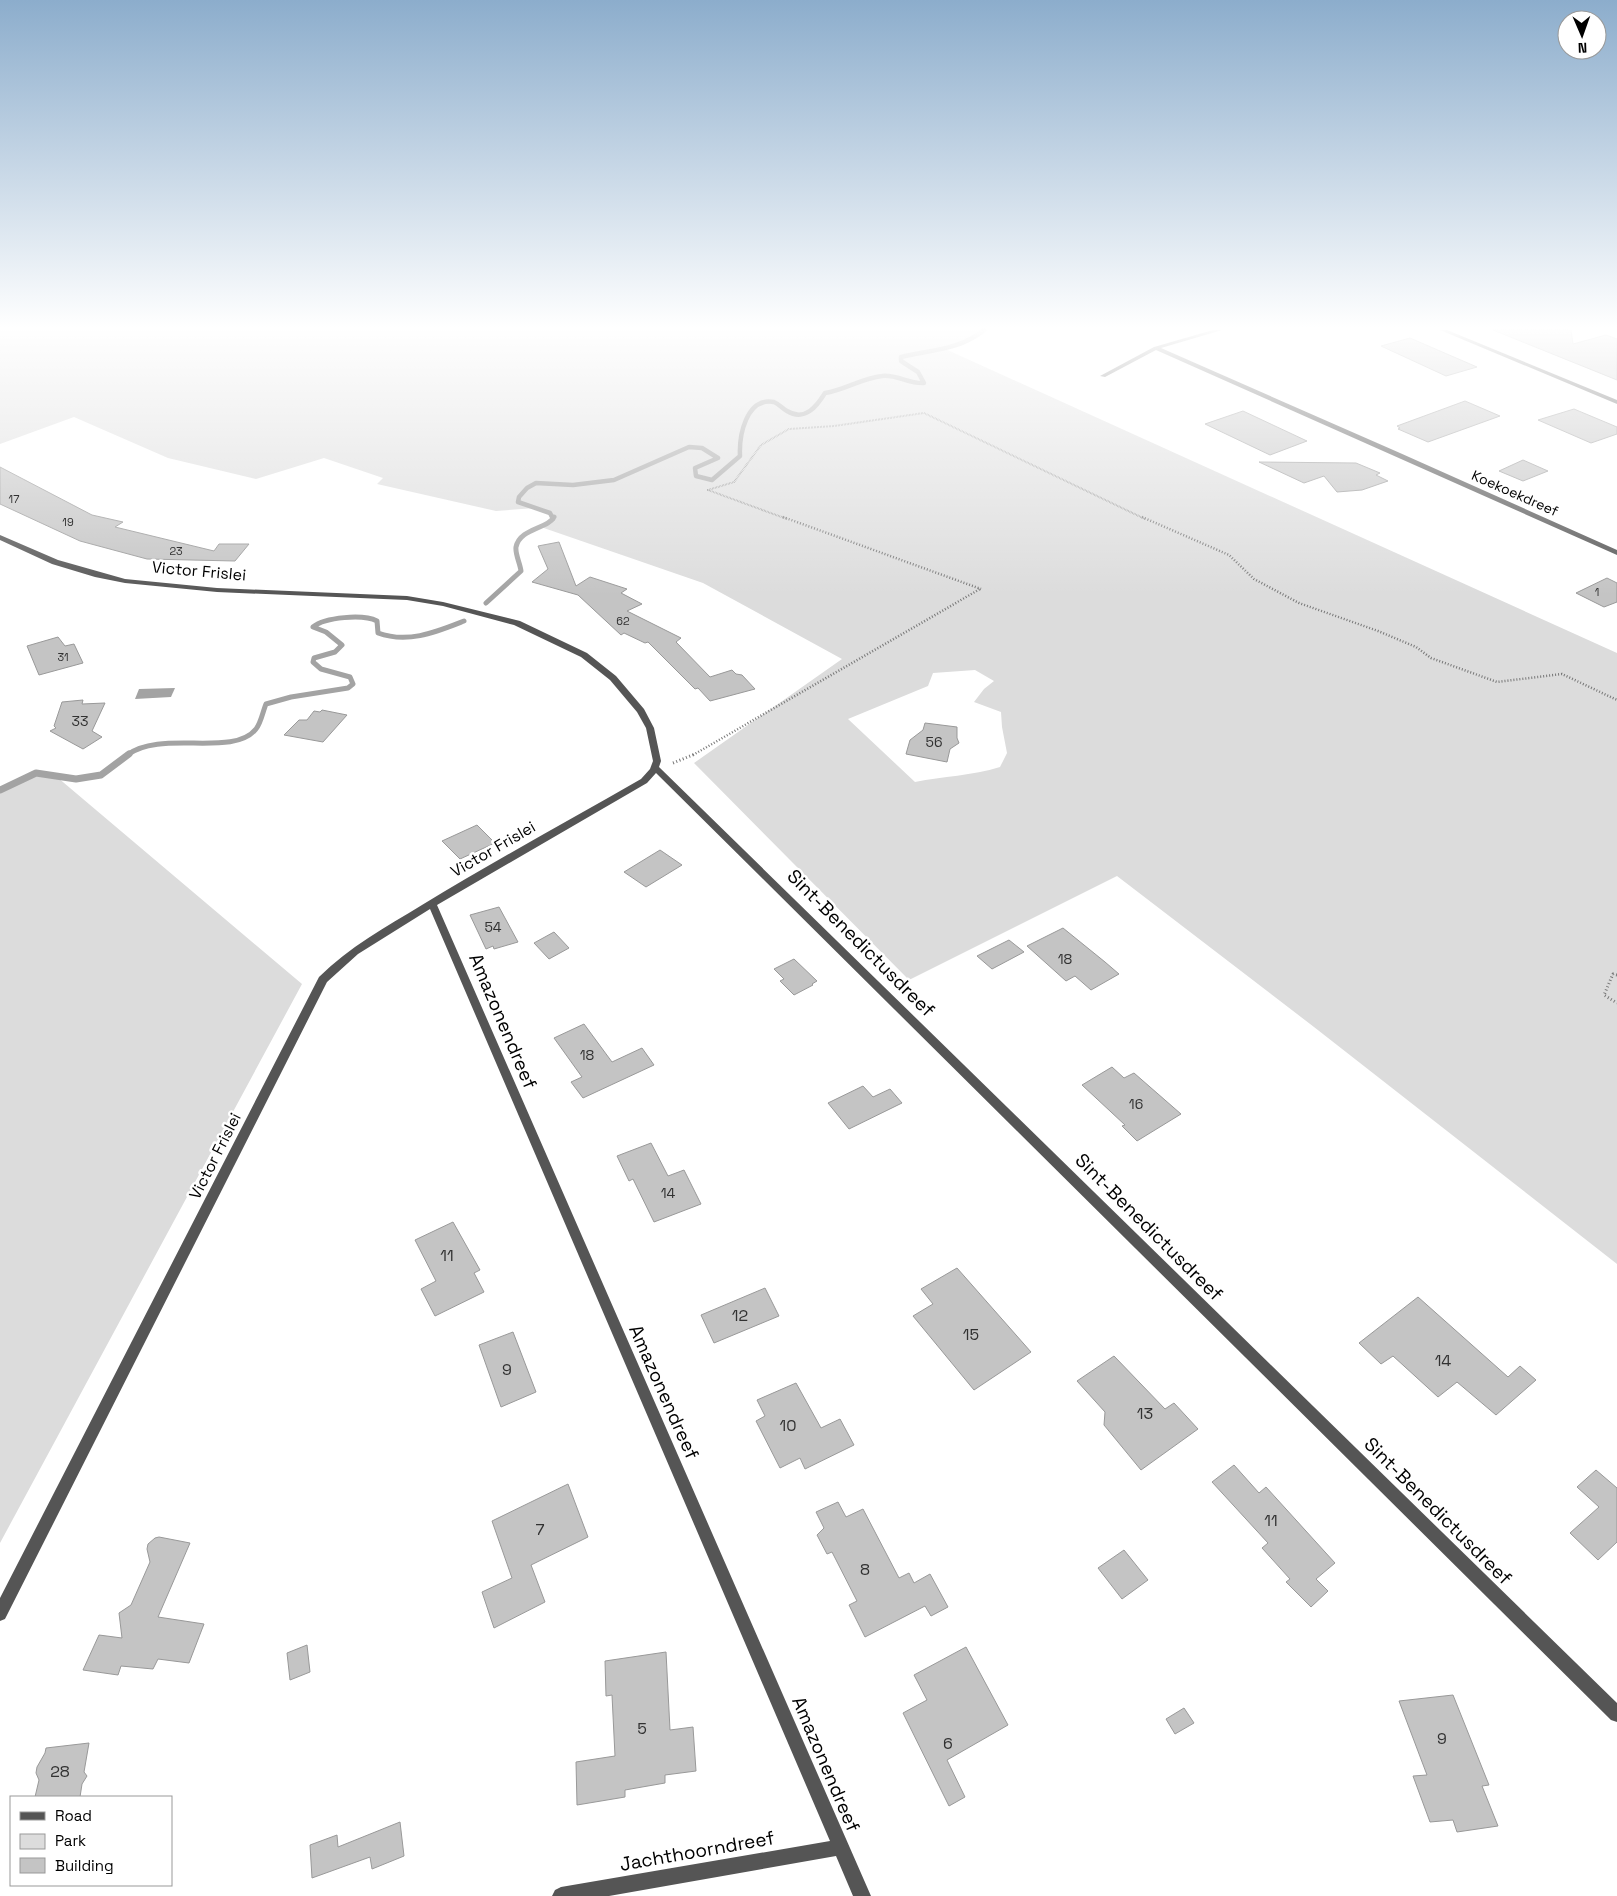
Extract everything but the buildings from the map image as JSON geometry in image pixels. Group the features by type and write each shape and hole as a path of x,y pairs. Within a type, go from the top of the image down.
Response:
{"street":[{"name":"Koekoekdreef","path":"1317,418 1617,553"},
{"name":"Victor Frislei","path":"0,537 63,565 98,576 125,581 217,590 407,598 443,604 517,623 568,646 613,678 641,711 650,728 656,748 657,761 656,767 644,781 358,949 336,966 323,980 0,1614"},
{"name":"Sint-Benedictusdreef","path":"656,767 1617,1714"},
{"name":"Amazonendreef","path":"432,904 862,1896"},
{"name":"Jachthoorndreef","path":"561,1896 841,1847"}],"path":[{"path":"656,767 678,762 695,754 981,589 708,490 734,482 761,445 789,429 834,426 886,418"},
{"path":"935,418 1177,534 1229,555 1254,579 1299,603 1378,631 1416,647 1431,658 1497,682 1562,674 1617,700"},
{"path":"1617,975 1613,974 1604,994 1617,1003"}],"green space":[{"path":"0,418 70,418 0,444"},
{"path":"77,418 1099,418 1617,653 1617,1264 1117,876 909,980 694,763 842,659 703,583 538,526 552,521 554,517 550,513 535,508 496,511 377,484 383,478 324,458 256,479 168,458","holes":["975,670 994,681 984,689 974,702 1001,712 1007,753 1000,767 989,770 915,782 848,719 928,686 933,673"]},
{"path":"36,773 57,777 302,984 0,1543 0,790"}],"shaded area":[{"path":"175,688 171,697 135,699 139,689"}],"waterway":[{"path":"553,519 550,513 518,502 519,497 527,488 536,483 573,485 614,480 689,447 702,448 718,458 695,468 696,476 712,480 740,456 741,438 747,418"},
{"path":"486,603 521,571 516,550 519,541 528,532 546,524 553,519"},
{"path":"129,754 141,748 158,744 231,742 245,737 256,729 266,704 291,697 348,688 353,684 350,677 321,669 313,662 314,658 335,652 342,645 326,632 313,627 326,621 354,617 371,619 377,621 378,633 400,637 432,633 464,621"},
{"path":"0,790 36,773 76,779 101,775 129,754"}]}
